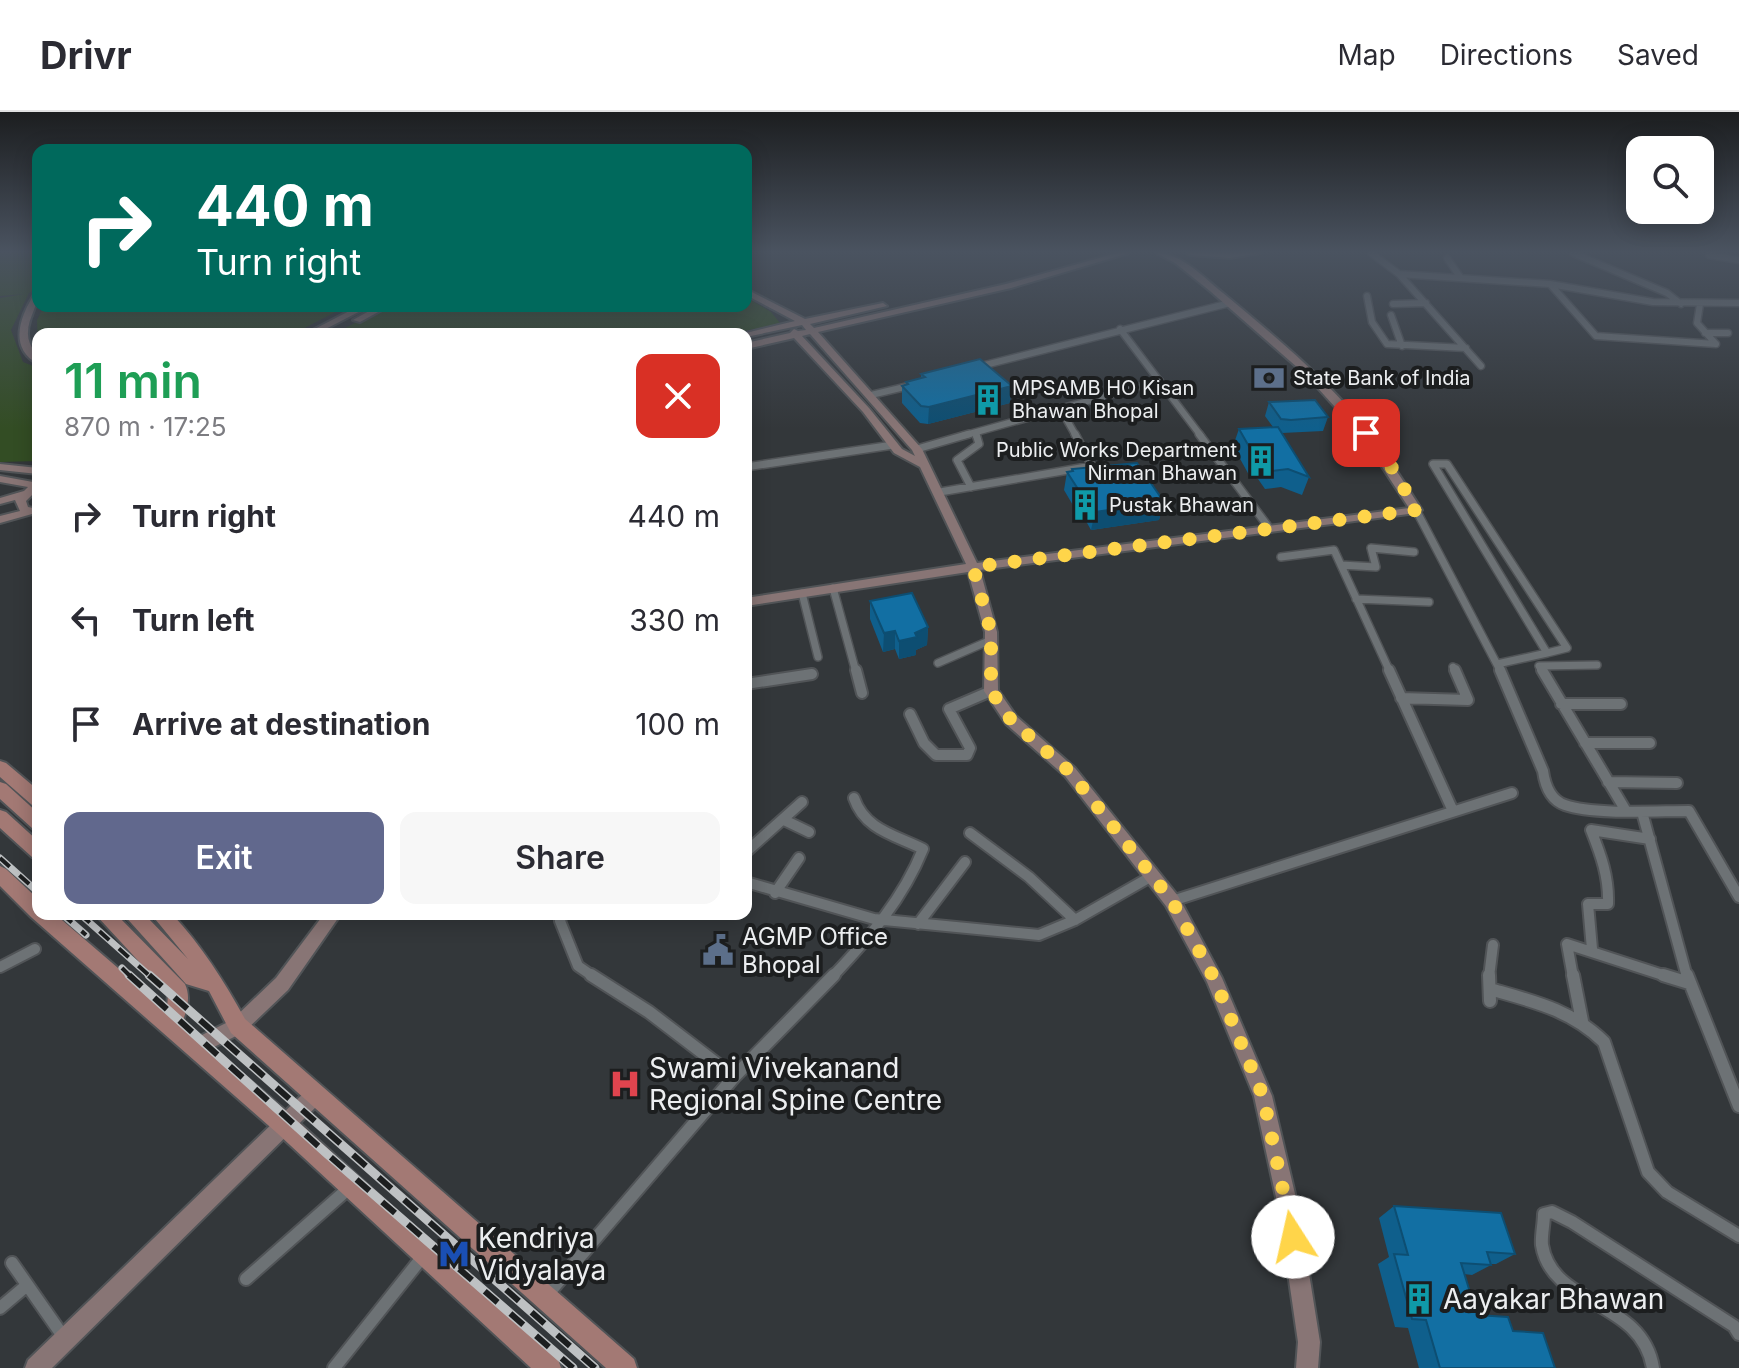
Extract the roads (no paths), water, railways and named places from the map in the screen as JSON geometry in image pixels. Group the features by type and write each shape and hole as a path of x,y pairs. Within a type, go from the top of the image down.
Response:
{"main road":[{"path":"0,767 32,795"},
{"path":"0,789 32,818"},
{"path":"0,817 32,846"},
{"path":"0,874 32,904"},
{"path":"49,920 285,1125 349,1188 426,1252 549,1368"},
{"path":"110,920 178,990 178,1007 171,1027"},
{"path":"138,920 193,978 215,983"},
{"path":"166,920 189,945 215,983 238,1026 625,1368"}],"street":[{"path":"29,312 24,321 23,340 32,356"},
{"path":"32,344 31,320 34,312"},
{"path":"321,328 354,312"},
{"path":"342,328 373,312"},
{"path":"781,312 805,323 917,449 973,567 991,640 991,691 1011,720 1070,772 1172,901 1214,978 1263,1096 1289,1211 1309,1342 1307,1368"},
{"path":"752,333 856,312"},
{"path":"752,345 899,312"},
{"path":"963,371 1194,312"},
{"path":"1241,312 1284,346 1343,406 1395,472 1497,664 1543,771 1545,788 1563,805 1642,812 1690,812 1739,897"},
{"path":"1368,312 1383,342 1402,346 1466,348"},
{"path":"1434,312 1481,366"},
{"path":"1574,312 1596,336 1716,344 1697,323 1701,312"},
{"path":"752,332 784,314 833,317"},
{"path":"784,314 789,326 866,410 893,445 902,454 926,466"},
{"path":"1391,315 1402,346"},
{"path":"824,344 832,332 846,324"},
{"path":"1120,329 1270,529"},
{"path":"1705,333 1728,333"},
{"path":"917,449 1160,381"},
{"path":"871,395 923,382"},
{"path":"940,492 1092,466 1060,408"},
{"path":"971,487 957,460 979,444 975,433"},
{"path":"752,466 893,445"},
{"path":"1497,664 1548,654 1567,648 1447,464 1433,464 1548,654"},
{"path":"0,467 32,469"},
{"path":"0,479 32,483"},
{"path":"2,502 24,494 32,487"},
{"path":"24,494 21,504 32,511"},
{"path":"752,601 973,567 1416,510"},
{"path":"1,519 32,512"},
{"path":"1341,565 1376,567 1371,548 1414,552"},
{"path":"1281,557 1334,550 1453,811"},
{"path":"833,588 862,693"},
{"path":"802,593 818,657"},
{"path":"1356,599 1429,602"},
{"path":"938,663 991,640"},
{"path":"1597,665 1539,666 1626,811"},
{"path":"1401,698 1468,700 1453,667"},
{"path":"752,683 812,674"},
{"path":"910,714 937,757 949,761 967,755 970,748 949,709 991,691"},
{"path":"1561,704 1621,704"},
{"path":"1585,743 1650,743"},
{"path":"1608,782 1677,783"},
{"path":"1172,901 1512,793"},
{"path":"545,1297 734,1077 883,920 911,876 923,849 885,835 859,813 854,798"},
{"path":"752,847 802,802"},
{"path":"1642,812 1689,983 1739,1106"},
{"path":"784,820 809,832"},
{"path":"1592,949 1588,904 1608,904 1609,887 1605,860 1591,830 1650,839"},
{"path":"970,833 1029,877 1075,920"},
{"path":"775,893 799,858"},
{"path":"918,924 925,908 956,878 965,862"},
{"path":"752,884 883,920 1039,935 1075,920 1152,876"},
{"path":"194,1048 238,1026 282,984 329,920"},
{"path":"560,920 578,966 649,1012 734,1077"},
{"path":"1582,1021 1566,946 1569,943 1592,949 1624,965 1689,983"},
{"path":"1493,945 1490,995 1582,1021 1604,1042 1648,1172 1667,1192 1739,1236"},
{"path":"0,967 35,949"},
{"path":"36,1368 314,1096"},
{"path":"246,1279 349,1188"},
{"path":"1653,1368 1651,1346 1639,1332 1555,1275 1540,1234 1544,1214 1552,1212 1572,1222 1734,1326 1739,1334"},
{"path":"334,1368 426,1252"},
{"path":"12,1263 65,1339"},
{"path":"0,1308 26,1286"}],"railway":[{"path":"0,858 32,887"},
{"path":"69,920 86,935"},
{"path":"87,920 151,977"},
{"path":"122,968 129,975"},
{"path":"129,975 326,1153 573,1368"},
{"path":"149,975 595,1368"}],"place":[{"name":"State Bank of India","path":"1269,378"},
{"name":"MPSAMB HO Kisan Bhawan Bhopal","path":"988,400"},
{"name":"Public Works Department Nirman Bhawan","path":"1261,461"},
{"name":"Pustak Bhawan","path":"1085,505"},
{"name":"AGMP Office Bhopal","path":"718,950"},
{"name":"Swami Vivekanand Regional Spine Centre","path":"625,1084"},
{"name":"Kendriya Vidyalaya","path":"454,1254"},
{"name":"Aayakar Bhawan","path":"1419,1299"}]}
